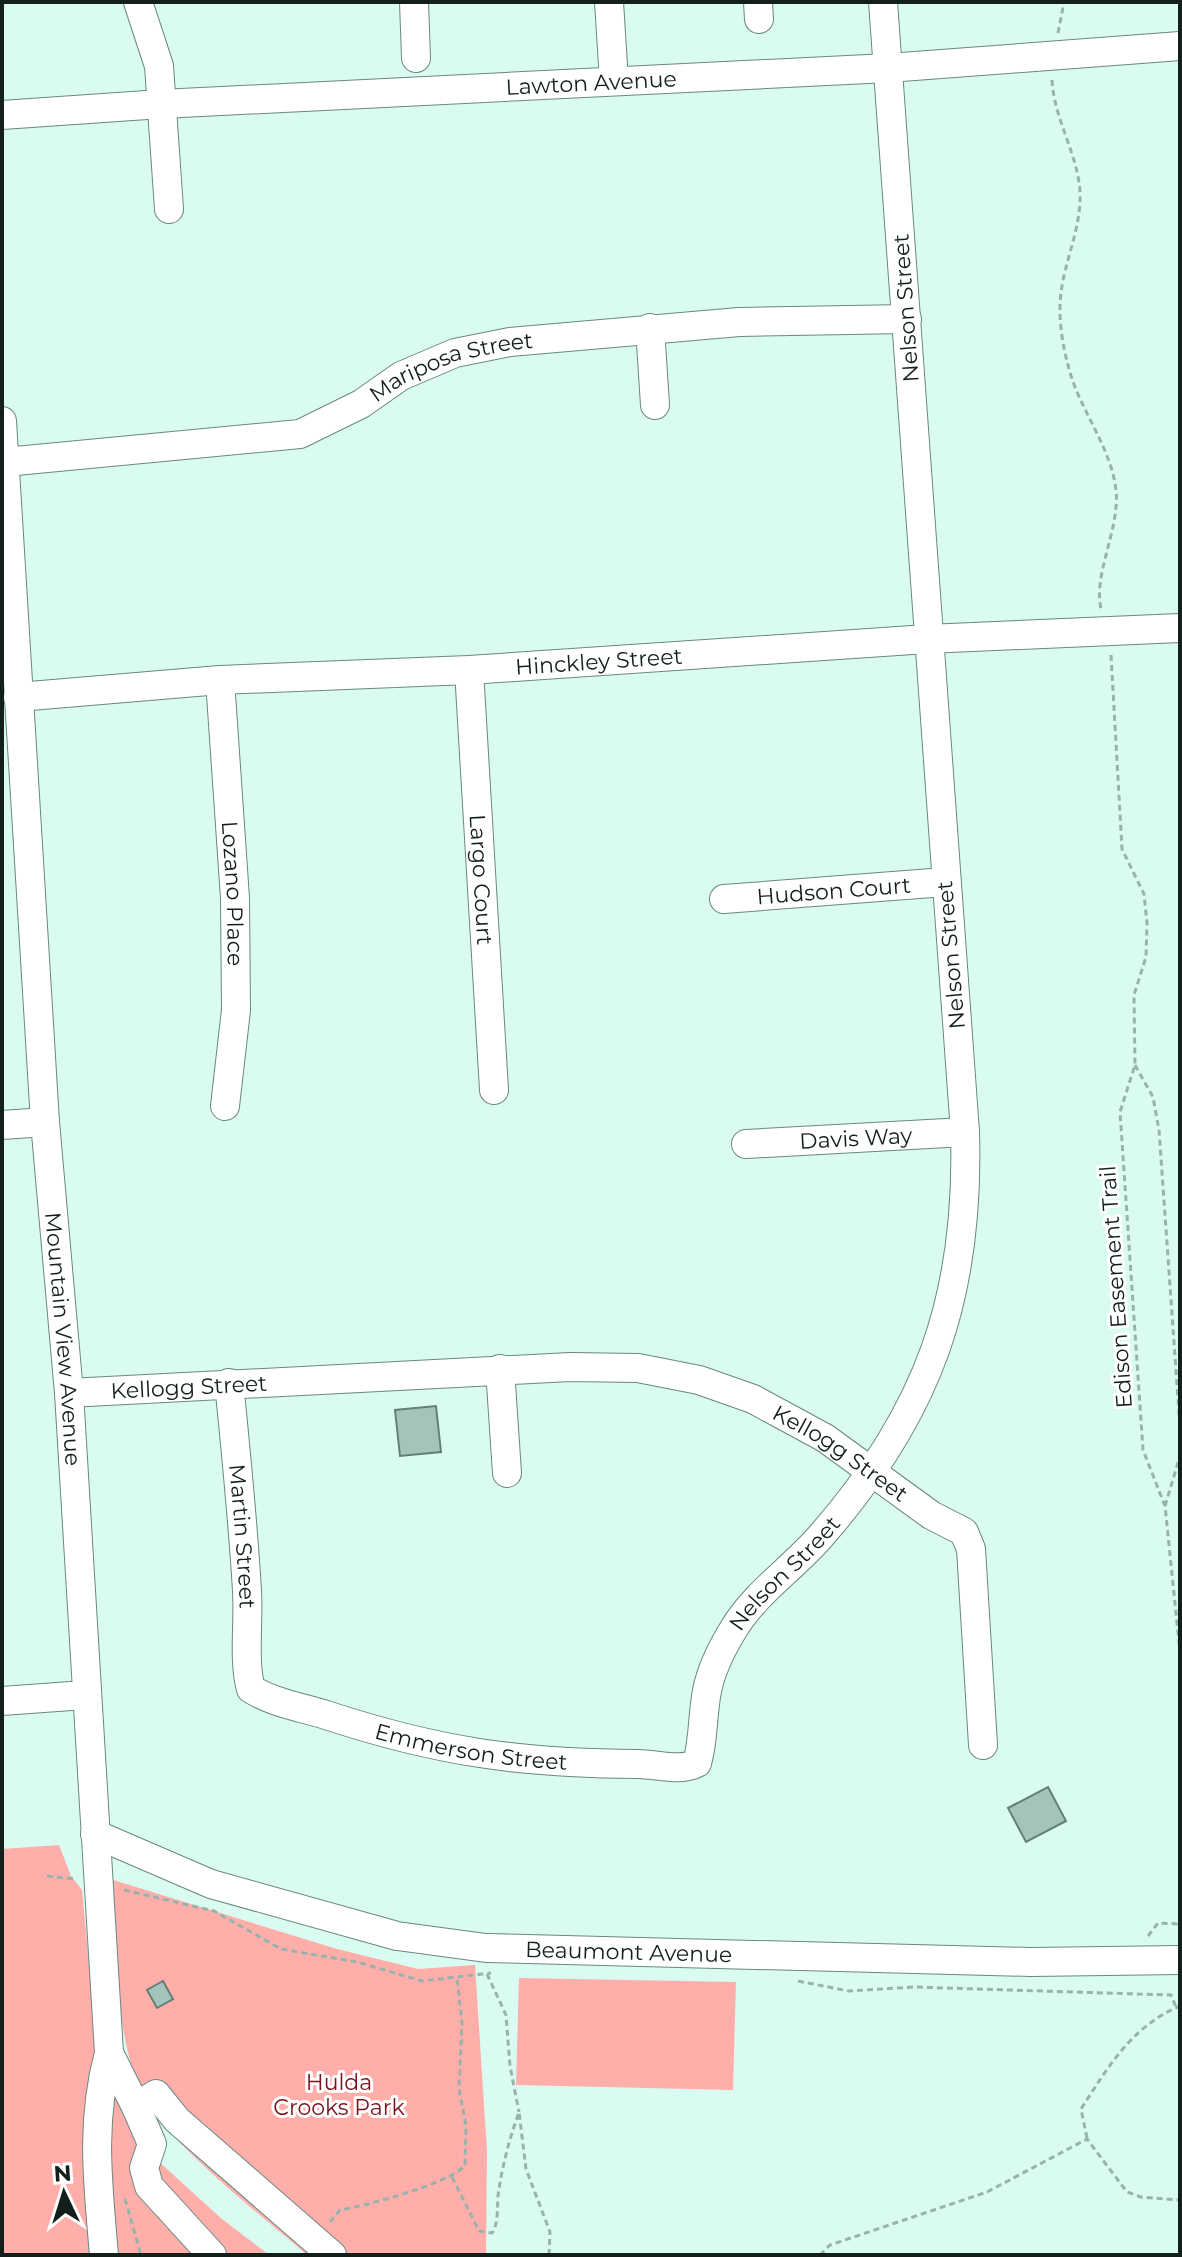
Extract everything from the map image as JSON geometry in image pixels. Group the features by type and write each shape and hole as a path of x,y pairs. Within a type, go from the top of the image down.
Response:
{"street":[{"path":"138,2 159,66 169,209"},
{"path":"414,2 416,58"},
{"path":"609,2 614,81"},
{"name":"Nelson Street","path":"697,1763 705,1737 707,1691 734,1628 757,1598 818,1539 872,1472 933,1363 950,1305 964,1233 965,1132 883,2"},
{"name":"Lawton Avenue","path":"2,115 161,104 888,68 1180,46"},
{"name":"Mariposa Street","path":"5,462 300,434 361,404 401,376 455,353 510,342 650,328 907,319"},
{"path":"650,328 655,405"},
{"name":"Mountain View Avenue","path":"2,421 45,1122 69,1393 109,2053 98,2093 95,2157 104,2255"},
{"name":"Hinckley Street","path":"18,697 220,680 469,670 927,639 1180,628"},
{"name":"Largo Court","path":"469,670 494,1090"},
{"name":"Lozano Place","path":"220,680 235,898 236,1010 225,1106"},
{"name":"Hudson Court","path":"724,899 945,882"},
{"path":"2,1125 45,1122"},
{"name":"Davis Way","path":"746,1144 965,1132"},
{"name":"Kellogg Street","path":"69,1393 500,1369 638,1368 699,1380 778,1412 825,1438 931,1515 964,1532 971,1549 983,1745"},
{"path":"500,1369 507,1473"},
{"name":"Martin Street","path":"229,1383 245,1552 250,1637 246,1672 251,1689"},
{"name":"Emmerson Street","path":"251,1689 280,1702 403,1740 472,1754 548,1763 662,1765 687,1769 697,1763"},
{"path":"2,1701 85,1695"},
{"name":"Beaumont Avenue","path":"95,1834 211,1884 397,1936 486,1948 1031,1962 1180,1960"},
{"path":"109,2053 152,2144 144,2168 149,2186 212,2255"},
{"path":"136,2107 156,2094 177,2120 323,2247"}],"path":[{"name":"Edison Easement Trail","path":"1064,2 1053,102 1075,161 1080,192 1079,211 1060,295 1061,331 1077,396 1112,469 1116,489 1113,538 1101,583 1100,605 1110,631 1122,849 1144,894 1147,923 1146,957 1134,995 1135,1065 1120,1112 1143,1450 1165,1506 1180,1652"},
{"name":"Edison Easement Trail","path":"1135,1065 1153,1097 1159,1130 1180,1427"},
{"name":"Edison Easement Trail","path":"1165,1506 1180,1456"},
{"path":"1149,1960 1148,1931 1153,1925 1180,1924"},
{"path":"486,1948 490,1988 506,2015 510,2066 526,2169 550,2232 549,2255"},
{"path":"323,2247 340,2210 370,2205 452,2177 465,2165 467,2149 459,2088 462,2023 457,1978"},
{"path":"1180,2006 1156,2016 1133,2035 1081,2109 1087,2139 1127,2192 1141,2197 1180,2200"},
{"path":"452,2177 479,2231 492,2233 497,2226 499,2186 519,2112"},
{"path":"820,2255 830,2245 987,2192 1087,2139"}],"green space":[{"path":"59,1845 71,1876 82,1890 97,2046 136,2141 222,2219 269,2255 2,2255 2,1849"},
{"name":"Hulda Crooks Park","path":"110,1879 337,1949 418,1969 475,1965 487,2151 486,2255 307,2255 188,2151 148,2105 130,2061 117,1984"},
{"path":"519,1978 736,1982 733,2090 516,2085"}],"building":[{"path":"436,1406 441,1452 400,1456 395,1410"},
{"path":"1048,1787 1066,1821 1026,1842 1008,1808"},
{"path":"163,1981 173,1999 157,2008 147,1990"}]}
